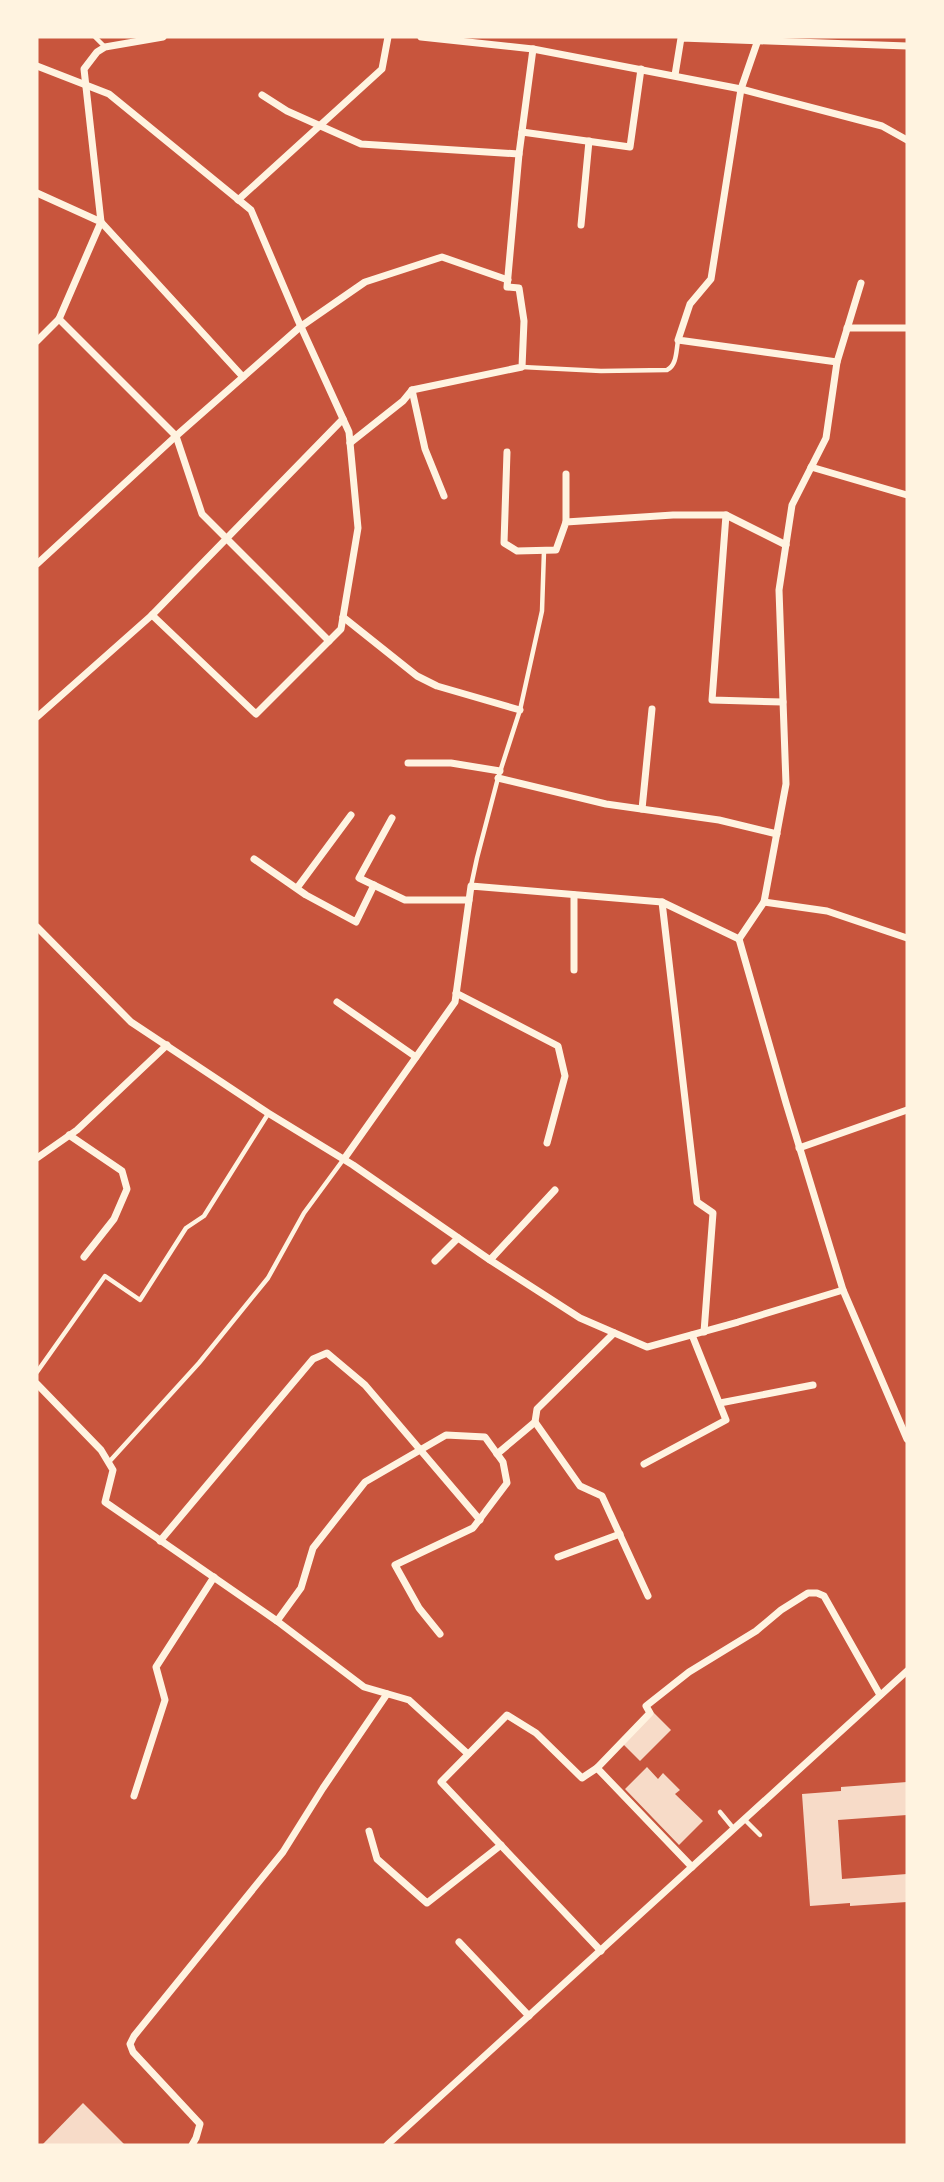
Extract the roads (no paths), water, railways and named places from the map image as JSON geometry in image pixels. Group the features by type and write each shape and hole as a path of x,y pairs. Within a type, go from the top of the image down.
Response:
{"street":[{"path":"37,341 58,319 101,222 84,69 97,52 105,47 163,37"},
{"path":"421,37 533,49 675,75 741,89 882,127 907,140"},
{"path":"675,75 681,38 907,46"},
{"path":"239,200 383,69 388,39"},
{"path":"759,39 741,89 711,279 690,304 678,340 837,362"},
{"path":"350,443 403,401 412,390 522,367 524,321 519,288 507,287 519,154 533,49"},
{"path":"37,66 109,94 251,210 300,327 349,432 358,528 341,629 256,714 152,615"},
{"path":"522,132 630,147 641,69"},
{"path":"262,95 287,111 361,144 519,154"},
{"path":"581,225 589,141"},
{"path":"37,193 101,222 243,377"},
{"path":"37,564 300,327 365,282 442,257 508,280"},
{"path":"739,939 764,902 786,784 779,590 792,505 826,438 837,362 862,283"},
{"path":"58,319 176,436 202,514 329,641"},
{"path":"848,328 907,328"},
{"path":"412,390 425,449 444,496"},
{"path":"37,716 152,615 343,419"},
{"path":"508,452 504,543 517,551 556,550 566,522 566,474"},
{"path":"811,467 907,495"},
{"path":"566,522 673,515 726,515 786,545"},
{"path":"726,515 712,700 783,702"},
{"path":"343,617 417,676 437,686 520,710"},
{"path":"642,809 652,709"},
{"path":"408,763 451,763 606,804 719,820 777,834"},
{"path":"297,888 351,815"},
{"path":"392,818 359,878 405,900 469,900"},
{"path":"254,859 356,922 374,885"},
{"path":"344,1159 455,1002 471,886 662,902 739,939 843,1290 907,1438"},
{"path":"573,895 574,970"},
{"path":"662,902 697,1202 713,1213 704,1332"},
{"path":"764,902 827,911 907,938"},
{"path":"37,927 131,1022 268,1113 344,1159 490,1260 580,1318 647,1347 843,1290"},
{"path":"456,993 558,1046 565,1076 547,1143"},
{"path":"337,1002 416,1057"},
{"path":"37,1158 69,1135 167,1045"},
{"path":"799,1148 907,1110"},
{"path":"69,1135 122,1171 127,1189 114,1219 84,1256"},
{"path":"490,1260 555,1190"},
{"path":"435,1261 458,1238"},
{"path":"497,1454 535,1422 537,1409 614,1333"},
{"path":"644,1464 726,1420 692,1335"},
{"path":"160,1541 313,1359 324,1353 337,1360 365,1385 480,1520"},
{"path":"37,1384 101,1450 109,1462 113,1470 105,1502 277,1621 363,1687 410,1700 468,1754"},
{"path":"720,1403 813,1385"},
{"path":"535,1422 580,1486 602,1496 648,1596"},
{"path":"277,1621 301,1588 313,1548 365,1482 446,1436 485,1437 503,1462 507,1483 473,1528 395,1565 419,1608 440,1634"},
{"path":"558,1558 620,1534"},
{"path":"134,1796 165,1700 156,1667 214,1577"},
{"path":"601,1951 442,1782 507,1715 536,1733 582,1778 597,1768 650,1713 646,1706 689,1672 756,1631 781,1610 808,1593 817,1592 824,1596 880,1695"},
{"path":"387,2145 907,1671"},
{"path":"192,2145 197,2138 200,2124 133,2052 130,2044 283,1852 323,1787 387,1694"},
{"path":"597,1768 692,1867"},
{"path":"369,1831 377,1858 427,1903 501,1845"},
{"path":"459,1942 529,2016"}],"lane":[{"path":"94,37 105,47"},
{"path":"522,367 601,371 667,370 672,368 674,363 678,340"},
{"path":"471,886 499,774 520,710 542,611 544,550"},
{"path":"37,1372 105,1276 140,1300 186,1228 204,1216 268,1113"},
{"path":"109,1462 199,1363 268,1278 304,1213 344,1159"},
{"path":"720,1812 734,1829"},
{"path":"744,1819 760,1835"}]}
